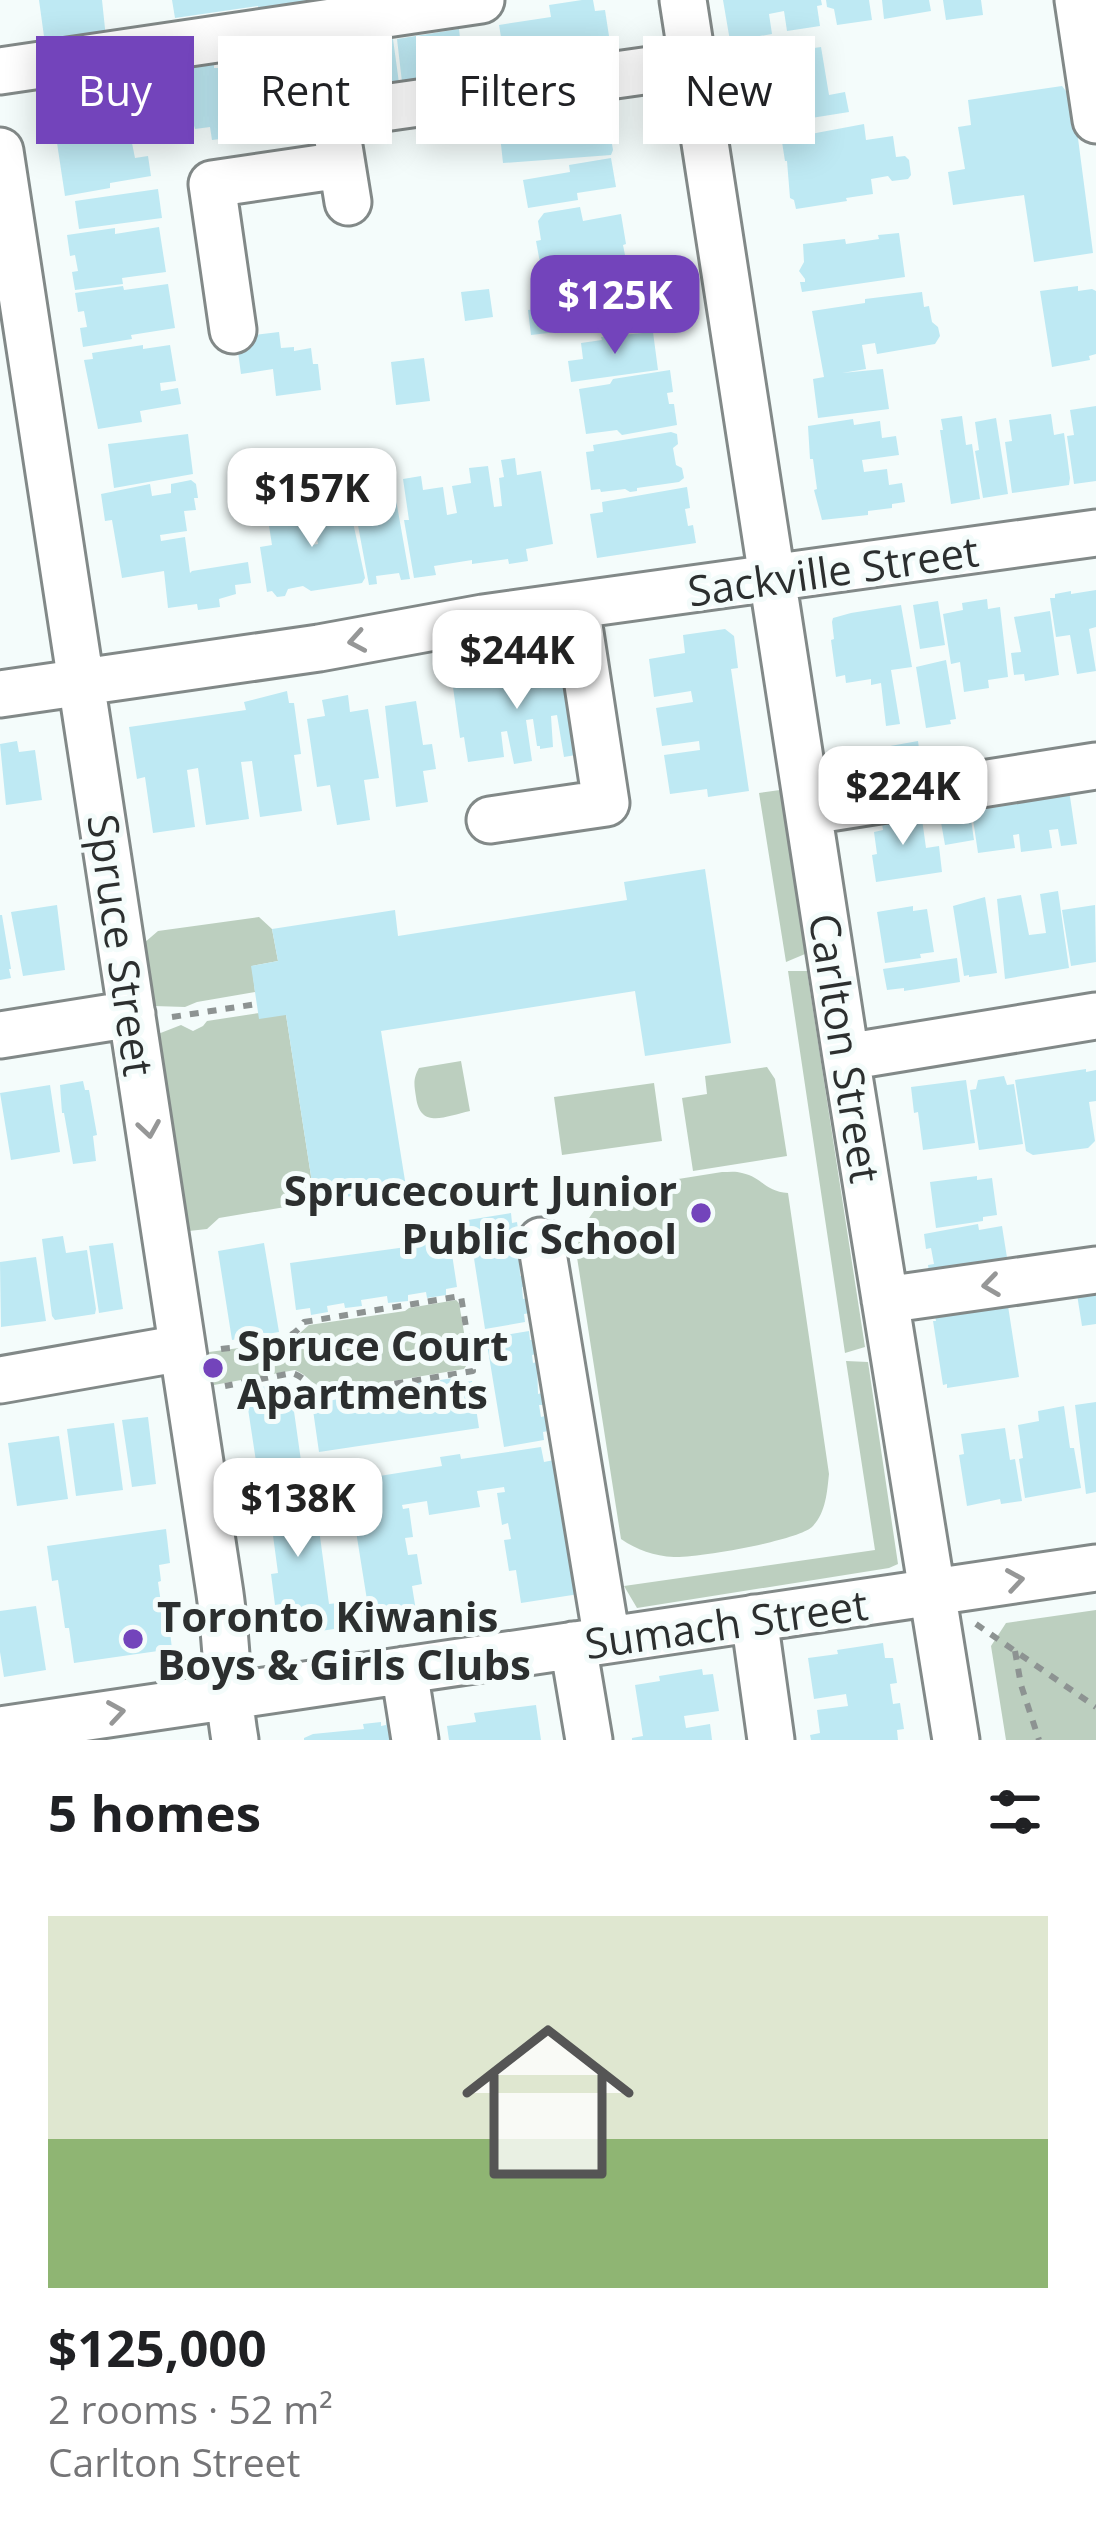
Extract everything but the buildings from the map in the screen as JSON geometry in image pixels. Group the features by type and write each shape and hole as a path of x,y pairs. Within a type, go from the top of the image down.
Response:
{"street":[{"path":"0,71 335,11 481,0"},
{"name":"Carlton Street","path":"683,0 689,36"},
{"path":"1078,0 1096,120"},
{"path":"233,330 212,184 345,184 334,115 643,71"},
{"name":"Carlton Street","path":"705,144 956,1740"},
{"name":"Spruce Street","path":"0,152 83,681 152,1016 197,1349 235,1740"},
{"name":"Sackville Street","path":"0,694 319,648 483,618 1096,532"},
{"path":"490,820 606,803 577,606"},
{"path":"810,811 1096,766"},
{"path":"0,1035 152,1016"},
{"path":"846,1057 1096,1016"},
{"path":"541,1241 590,1643 589,1740"},
{"path":"885,1300 1096,1270"},
{"path":"0,1380 197,1349"},
{"name":"Sumach Street","path":"0,1730 1096,1568"},
{"path":"754,1618 771,1740"},
{"path":"404,1670 415,1740"}],"path":[{"path":"152,1016 257,1004"},
{"path":"197,1349 288,1339 304,1322 461,1295 473,1371 325,1395 317,1394 303,1376 292,1373 217,1388"},
{"path":"974,1623 1096,1707"},
{"path":"1015,1650 1039,1740"}],"green space":[{"path":"780,790 805,954 786,962 759,793"},
{"path":"259,917 272,929 278,961 252,966 255,992 185,1007 154,1006 144,943 158,931"},
{"path":"788,971 807,971 865,1347 845,1353"},
{"path":"259,1013 286,1015 315,1202 219,1218 207,1229 189,1231 158,1034 181,1025 193,1031 207,1021"},
{"path":"461,1061 470,1111 436,1118 423,1114 414,1085 419,1068"},
{"path":"767,1067 775,1079 787,1156 693,1171 682,1098 707,1094 705,1076"},
{"path":"654,1083 662,1141 562,1155 554,1097"},
{"path":"722,1172 749,1175 788,1193 829,1474 826,1495 817,1521 802,1532 724,1552 660,1555 621,1539 576,1251 592,1214 622,1188"},
{"path":"456,1300 469,1362 464,1369 327,1392 295,1370 214,1385 209,1352 292,1340 309,1325"},
{"path":"846,1361 868,1362 898,1564 637,1608 624,1586 875,1550"},
{"path":"1096,1610 1096,1740 1006,1740 991,1646 1006,1623"}],"place":[{"name":"Sprucecourt Junior Public School","path":"701,1213"},
{"name":"Spruce Court Apartments","path":"213,1368"},
{"name":"Toronto Kiwanis Boys & Girls Clubs","path":"133,1639"}]}
